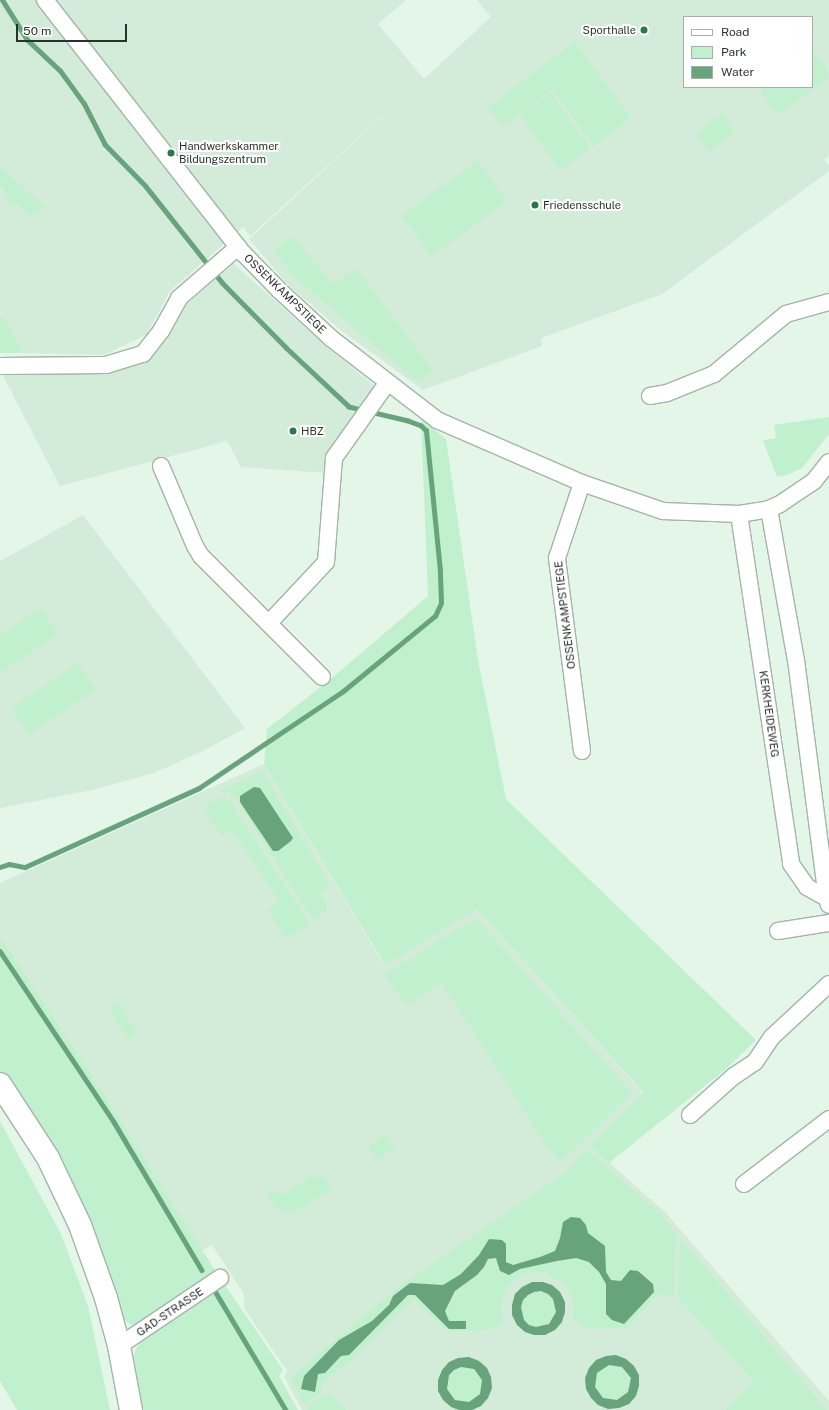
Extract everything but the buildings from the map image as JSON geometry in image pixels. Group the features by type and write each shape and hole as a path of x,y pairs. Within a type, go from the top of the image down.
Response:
{"main road":[{"path":"0,1084 48,1158 80,1225 106,1298 119,1346 131,1410"}],"street":[{"path":"45,0 238,247"},
{"name":"OSSENKAMPSTIEGE","path":"0,366 106,365 143,354 161,331 179,298 204,278 238,247 279,290 383,389 437,420 582,483 663,511 739,514 769,509 814,481 829,462"},
{"path":"650,396 667,393 714,374 786,314 829,302"},
{"path":"269,623 326,562 334,458 383,389"},
{"path":"160,466 195,546 201,556 322,677"},
{"name":"OSSENKAMPSTIEGE","path":"582,483 557,558 582,751"},
{"name":"KERKHEIDEWEG","path":"769,509 796,660 828,902"},
{"name":"KERKHEIDEWEG","path":"739,514 791,864 807,888 828,902"},
{"path":"778,931 829,923"},
{"path":"690,1115 734,1076 755,1062 772,1037 829,984"},
{"path":"744,1184 829,1119"},
{"name":"GAD-STRASSE","path":"119,1346 220,1278"}],"shaded area":[{"path":"0,0 406,0 378,24 424,79 491,17 477,0 829,0 829,156 824,160 829,166 829,171 662,294 541,338 542,346 423,390 342,331 286,283 249,239 412,89 250,236 243,227 170,291 146,335 103,355 24,353 3,316 0,317"},
{"path":"234,264 329,349 377,388 327,473 241,467 227,441 60,486 0,370 108,372 167,335 187,304"},
{"path":"83,515 245,728 205,750 154,773 92,790 0,808 0,561"},
{"path":"264,764 384,965 477,909 644,1094 589,1145 664,1211 829,1401 829,1410 827,1410 680,1239 677,1297 753,1381 725,1410 302,1410 284,1377 287,1371 244,1308 244,1294 212,1245 202,1251 91,1074 0,936 0,883"}],"green space":[{"path":"575,42 631,118 594,146 538,70"},
{"path":"813,52 826,67 829,78 780,114 770,106 761,88 813,88"},
{"path":"538,70 552,90 502,126 488,108"},
{"path":"551,93 590,148 560,170 520,115"},
{"path":"722,114 735,132 709,152 696,134"},
{"path":"478,160 507,201 432,256 402,216"},
{"path":"0,167 46,208 30,216 17,203 11,205 0,183"},
{"path":"293,237 333,284 357,269 433,370 419,383 296,278 273,250"},
{"path":"3,316 24,353 0,353 0,317"},
{"path":"829,417 829,434 802,468 787,475 777,477 763,440 776,438 774,425"},
{"path":"421,419 446,439 478,660 506,799 756,1040 726,1069 609,1163 589,1145 644,1093 477,909 385,965 264,764 267,729 332,678 428,596"},
{"path":"41,608 58,634 0,673 0,635"},
{"path":"78,663 96,689 29,734 11,708"},
{"path":"263,771 330,886 320,893 327,903 327,911 313,920 233,794 222,790"},
{"path":"221,797 229,800 310,924 286,938 267,909 279,901 232,830 221,837 203,808"},
{"path":"476,918 632,1093 561,1162 546,1145 442,983 406,1006 385,974"},
{"path":"0,936 91,1074 216,1272 143,1322 131,1325 117,1313 53,1153 0,1073"},
{"path":"118,1002 137,1033 128,1039 109,1008"},
{"path":"0,1121 61,1234 88,1306 110,1410 17,1410 0,1381"},
{"path":"382,1135 386,1136 394,1149 377,1160 369,1147"},
{"path":"587,1149 661,1215 676,1233 674,1296 657,1294 627,1328 591,1329 572,1319 574,1309 573,1301 570,1292 563,1283 545,1273 526,1273 511,1283 505,1292 501,1306 503,1323 488,1330 447,1331 413,1299 351,1360 323,1382 320,1393 304,1404 290,1378 396,1289 566,1172","holes":["563,1222 586,1225 588,1233 605,1246 606,1272 611,1280 621,1281 630,1270 606,1314 606,1285 599,1272 589,1262 576,1258 557,1261 520,1269 509,1275 500,1271 496,1258 488,1259 484,1267 477,1275 455,1291 445,1311 449,1321 449,1328 415,1295 408,1295 349,1355 341,1356 325,1373 318,1374 339,1340 372,1321 389,1305 393,1296 410,1283 442,1285 461,1274 479,1255 489,1239 506,1262 514,1265 555,1251 560,1238"]},
{"path":"323,1176 332,1189 294,1212 277,1209 265,1190 284,1194 310,1177 319,1178"},
{"path":"680,1238 827,1410 725,1410 753,1381 677,1297"},
{"path":"225,1285 283,1370 279,1376 298,1410 139,1410 132,1359 137,1347 144,1339"},
{"path":"541,1291 551,1296 555,1302 555,1316 551,1322 545,1326 535,1327 525,1322 521,1316 520,1306 525,1296 531,1292"},
{"path":"617,1365 626,1370 630,1376 630,1390 626,1396 617,1401 609,1401 600,1396 596,1390 595,1379 600,1370 606,1366"},
{"path":"462,1367 468,1367 478,1372 483,1385 478,1398 468,1403 462,1403 452,1398 447,1388 447,1382 452,1372"},
{"path":"329,1393 346,1410 308,1410 306,1407"}],"water":[{"path":"254,787 260,788 293,838 278,851 273,851 240,802 240,796"},
{"path":"571,1217 580,1218 586,1225 588,1233 605,1246 606,1272 611,1280 621,1281 630,1270 638,1271 653,1284 654,1292 624,1324 612,1320 606,1314 606,1284 599,1272 589,1262 576,1258 557,1261 520,1269 509,1275 500,1271 496,1258 488,1259 484,1267 477,1275 455,1291 445,1311 449,1321 466,1321 466,1329 449,1329 415,1295 408,1295 349,1355 341,1356 325,1373 318,1374 315,1392 301,1389 304,1376 339,1340 372,1321 389,1305 393,1296 410,1283 443,1285 461,1274 479,1255 489,1239 502,1240 506,1244 506,1262 513,1265 555,1251 560,1238 563,1222"},
{"path":"532,1282 543,1282 552,1285 560,1292 565,1302 565,1312 562,1322 555,1330 545,1335 534,1335 525,1332 517,1325 512,1315 512,1305 515,1294 522,1287","holes":["541,1291 548,1294 553,1299 556,1312 549,1324 536,1327 529,1325 524,1320 521,1307 523,1300 534,1292"]},
{"path":"616,1355 626,1359 634,1366 639,1375 639,1386 636,1396 629,1404 619,1408 608,1409 598,1405 591,1398 586,1389 585,1378 589,1368 596,1360 606,1356","holes":["609,1365 622,1367 631,1378 628,1392 617,1400 603,1398 595,1387 597,1373"]},
{"path":"469,1357 479,1361 487,1368 491,1377 492,1388 488,1398 481,1406 472,1410 459,1410 451,1407 443,1400 438,1391 438,1380 442,1370 449,1362 458,1358","holes":["461,1367 474,1369 482,1380 480,1394 469,1402 455,1400 447,1389 449,1375 454,1370"]}],"waterway":[{"path":"0,867 9,864 25,867 199,788 342,692 435,616 441,603 440,571 426,431 421,426 408,421 349,407 286,348 222,283 146,187 105,145 84,104 60,71 27,40 2,0"},
{"path":"0,951 114,1122 202,1270"},
{"path":"215,1291 286,1410"}],"place":[{"name":"Sporthalle","path":"644,30"},
{"name":"Handwerkskammer Bildungszentrum","path":"171,153"},
{"name":"Friedensschule","path":"535,205"},
{"name":"HBZ","path":"293,431"}]}
